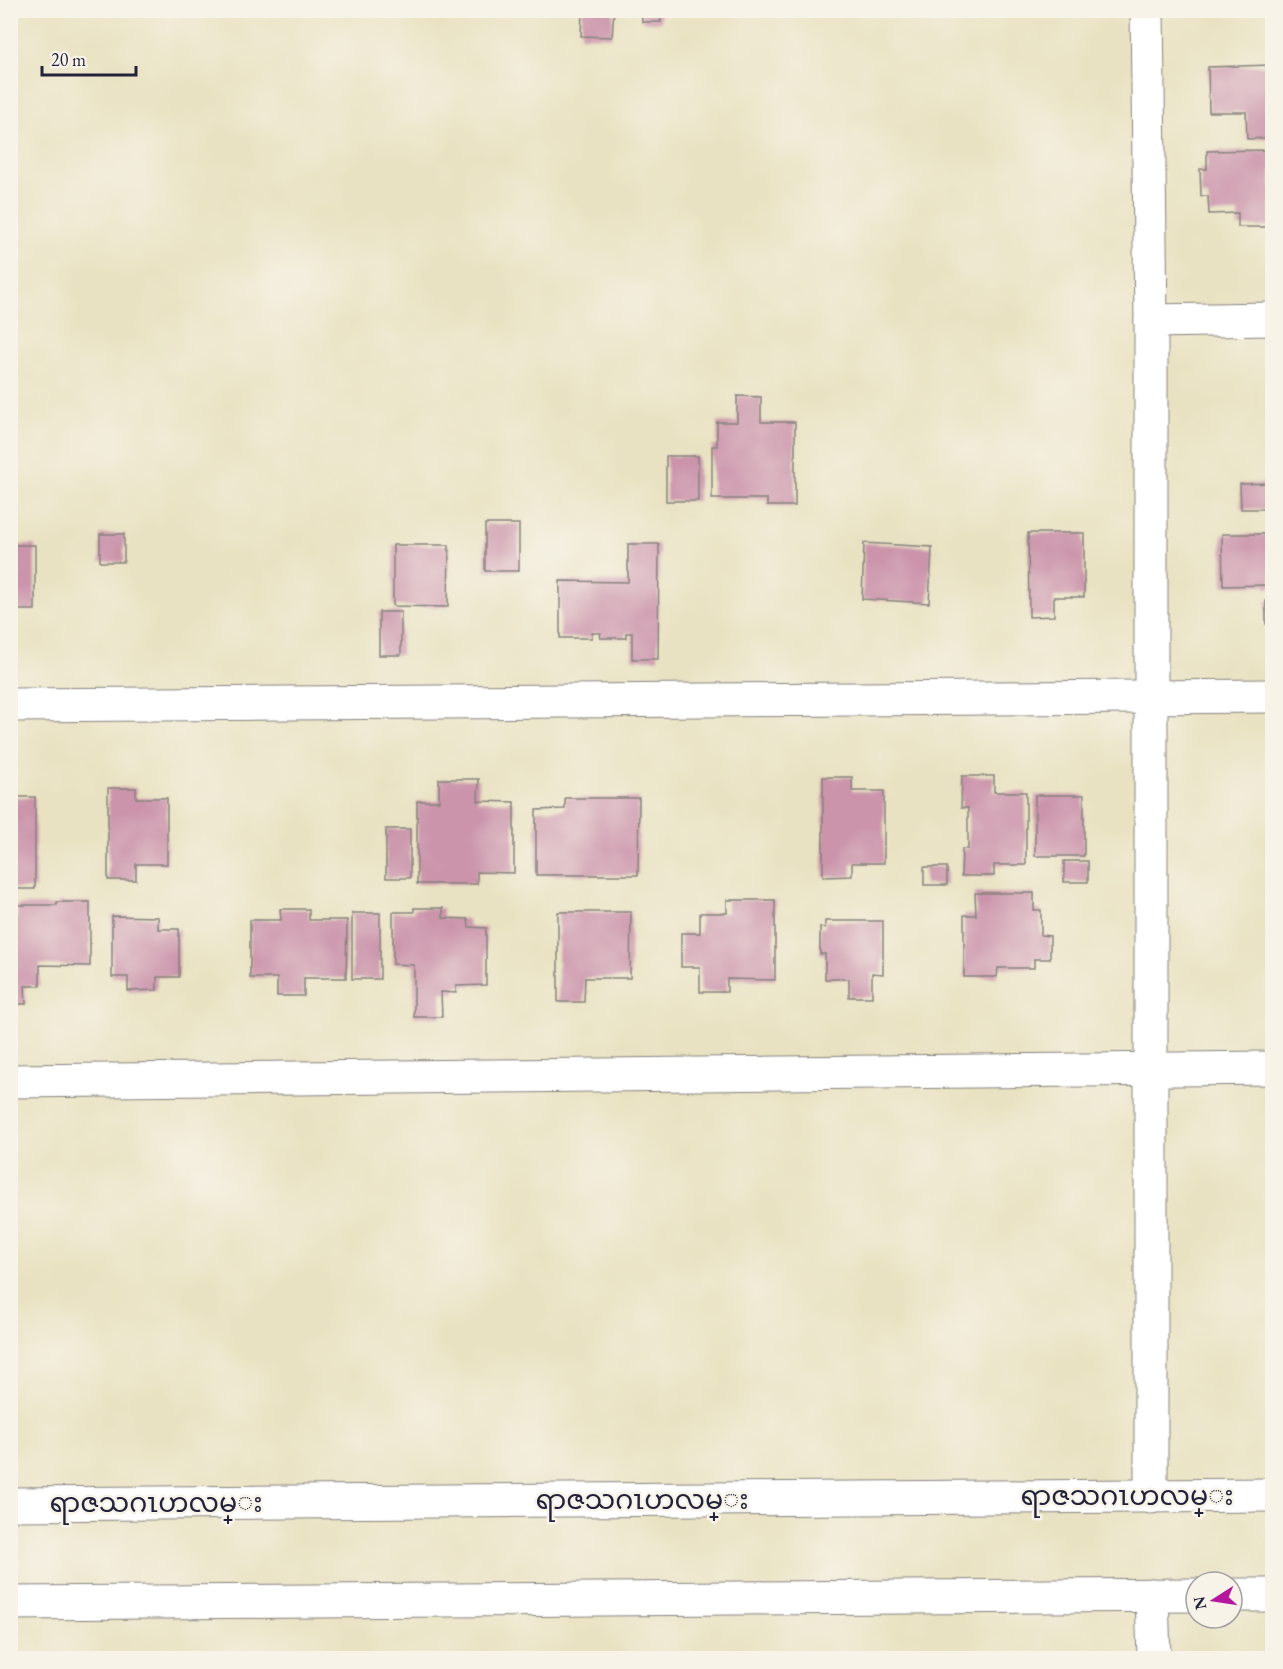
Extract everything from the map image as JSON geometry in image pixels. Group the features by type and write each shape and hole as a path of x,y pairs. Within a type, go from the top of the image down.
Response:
{"street":[{"path":"1147,10 1151,321 1151,1497"},
{"path":"1151,321 1272,319"},
{"path":"10,705 1272,696"},
{"path":"10,1081 1272,1068"},
{"name":"ရာဇသဂၤဟလမ္း","path":"10,1504 1272,1495"},
{"path":"1152,1595 1154,1659"},
{"path":"10,1603 1184,1595"},
{"path":"1244,1595 1272,1595"}],"building":[{"path":"582,10 614,10 612,37 581,36"},
{"path":"641,10 660,10 661,22 642,22"},
{"path":"1272,65 1271,138 1247,139 1246,112 1209,112 1208,67"},
{"path":"1272,150 1272,227 1238,227 1238,213 1209,214 1208,196 1201,196 1200,169 1207,169 1207,151"},
{"path":"737,396 761,397 761,422 795,422 795,506 767,506 767,499 712,499 712,446 717,446 717,422 737,422"},
{"path":"666,456 698,456 698,501 666,501"},
{"path":"1272,483 1272,509 1241,509 1240,484"},
{"path":"485,524 519,524 519,571 485,571"},
{"path":"1028,533 1084,533 1084,597 1054,597 1054,616 1029,617"},
{"path":"100,534 124,534 124,562 100,562"},
{"path":"1222,534 1272,534 1272,588 1266,588 1266,585 1223,586"},
{"path":"864,543 932,547 929,603 862,599"},
{"path":"628,544 659,544 658,659 632,659 632,633 626,633 626,638 600,638 601,633 592,633 592,638 560,638 560,581 628,582"},
{"path":"10,545 35,545 35,610 10,610"},
{"path":"393,545 449,545 448,607 393,606"},
{"path":"1266,601 1272,601 1272,624 1266,624"},
{"path":"379,612 401,612 401,655 379,655"},
{"path":"962,776 994,776 994,792 1026,792 1026,865 994,865 994,876 961,876 962,849 968,849 968,808 961,808"},
{"path":"823,777 852,777 852,791 884,791 884,863 852,863 852,876 823,877"},
{"path":"439,779 479,779 478,801 514,802 514,873 477,872 477,884 417,884 417,801 439,801"},
{"path":"108,788 136,788 136,798 167,798 167,864 136,864 136,880 108,880"},
{"path":"1035,795 1084,795 1084,856 1035,856"},
{"path":"10,797 35,797 35,889 10,889"},
{"path":"565,798 639,798 638,875 536,875 536,810 565,809"},
{"path":"386,829 410,829 410,878 386,878"},
{"path":"1064,861 1088,861 1088,882 1064,882"},
{"path":"924,867 947,867 947,885 924,885"},
{"path":"975,893 1034,893 1034,910 1041,910 1041,935 1050,936 1050,959 1034,959 1034,968 998,968 997,977 964,977 964,915 976,915"},
{"path":"727,900 775,900 775,980 727,979 727,992 700,992 700,967 681,967 681,933 700,933 700,913 727,913"},
{"path":"57,902 90,902 90,966 40,965 40,986 25,986 26,1004 10,1004 10,918 17,918 16,905 57,905"},
{"path":"414,908 443,908 443,918 468,919 469,927 486,928 486,985 456,986 456,993 441,992 442,1017 414,1017 414,965 393,964 393,912 414,912"},
{"path":"280,909 309,909 309,920 347,920 346,978 304,978 304,996 277,996 277,978 250,978 250,920 281,920"},
{"path":"558,912 631,912 630,978 585,978 584,1002 558,1002"},
{"path":"352,913 380,913 380,979 352,979"},
{"path":"112,916 158,917 158,929 179,929 179,977 157,977 157,990 128,991 128,977 112,977"},
{"path":"825,921 883,921 883,974 872,973 872,997 849,997 849,979 825,979 825,954 820,954 820,927 825,928"}]}
